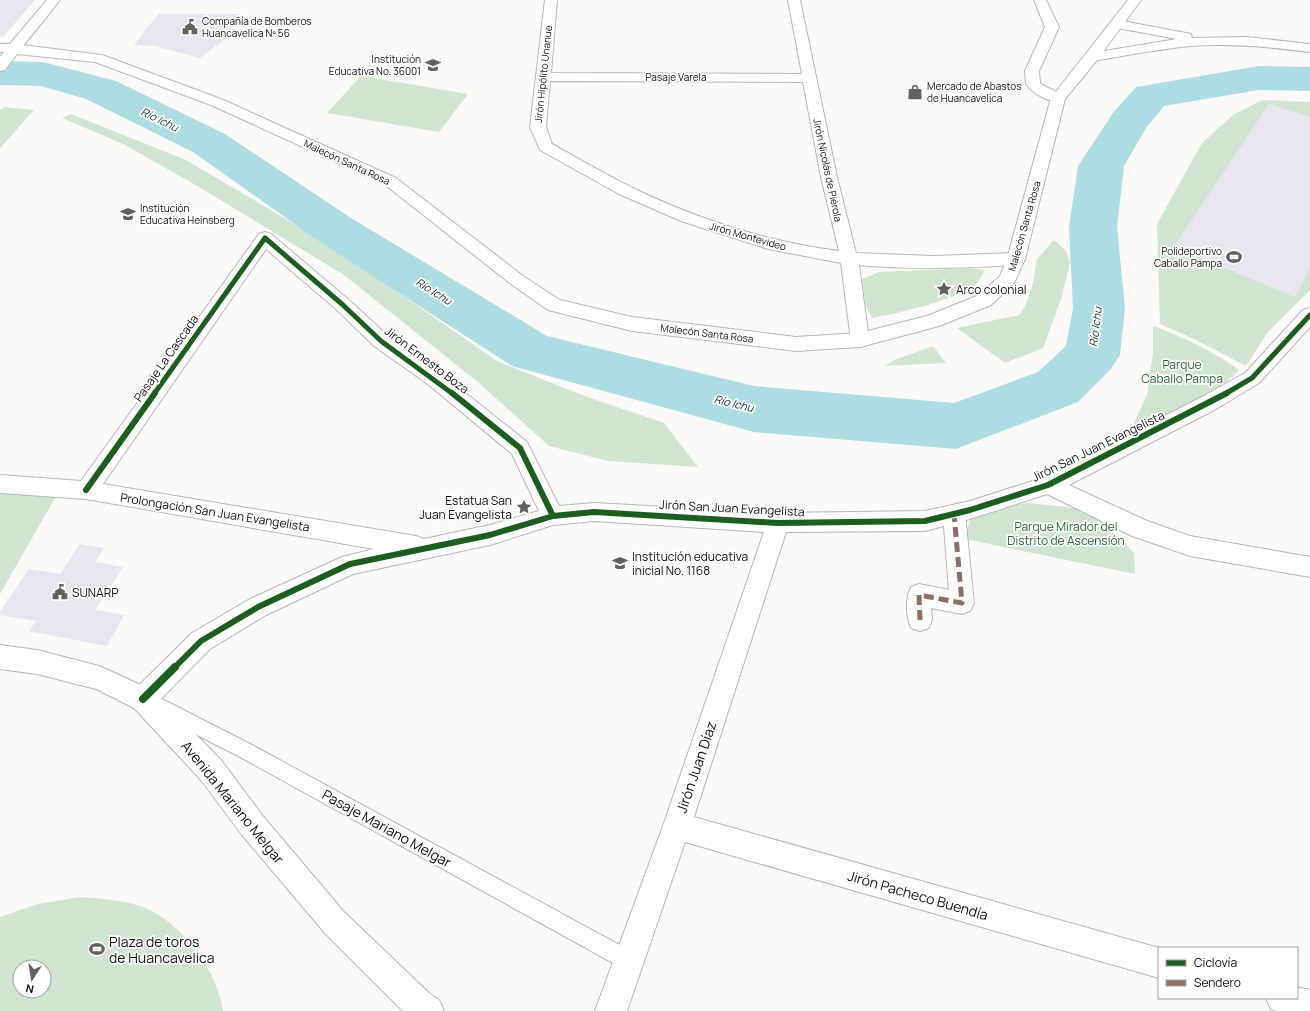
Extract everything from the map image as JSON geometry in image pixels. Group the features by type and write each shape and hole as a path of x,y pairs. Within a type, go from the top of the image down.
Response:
{"main road":[{"path":"5,56 54,0"},
{"name":"Jirón Hipólito Unanue","path":"545,147 538,127 551,0"},
{"name":"Jirón Nicolás de Piérola","path":"794,0 829,177 849,258 860,340"},
{"path":"1040,0 1052,26 1032,71 1033,84 1041,91 1058,98"},
{"name":"Malecón Santa Rosa","path":"5,56 97,58 133,70 216,102 390,181 517,280 554,305 632,324 796,344 860,340 932,321 985,300 1008,279 1016,260 1058,98 1092,57 1135,0"},
{"path":"1117,24 1207,41"},
{"path":"1092,57 1207,41 1264,42 1310,48"},
{"name":"Pasaje Varela","path":"543,77 809,78"},
{"name":"Jirón Montevideo","path":"545,147 635,195 686,217 780,246 849,258 894,262 1016,260"},
{"name":"Pasaje La Cascada","path":"86,490 265,238"},
{"name":"Jirón Ernesto Boza","path":"265,238 343,305 381,341 436,380 520,448 553,516"},
{"name":"Jirón San Juan Evangelista","path":"144,699 201,641 258,606 350,564 490,535 553,516 594,512 778,523 925,521 954,514 1048,485 1210,404 1252,378 1308,321"},
{"name":"Prolongación San Juan Evangelista","path":"0,484 86,490 429,548"},
{"path":"1048,485 1140,529 1190,546 1310,567"},
{"path":"920,620 919,595 962,603 954,514"},
{"name":"Jirón Juan Díaz","path":"611,1011 677,826 778,523"},
{"name":"Avenida Mariano Melgar","path":"0,657 37,662 99,678 144,699 211,770 252,825 334,922 418,1004 428,1011"},
{"name":"Jirón Pacheco Buendía","path":"677,826 1158,963"},
{"path":"1286,999 1310,1006"}],"lane":[{"name":"Pasaje Mariano Melgar","path":"144,699 248,752 629,961"}],"green space":[{"path":"361,76 468,94 439,132 327,113"},
{"name":"Polideportivo Caballo Pampa","path":"1262,100 1310,102 1310,290 1268,332 1246,366 1194,339 1160,324 1157,224 1202,143 1233,115"},
{"path":"4,107 34,110 0,148 0,110"},
{"path":"71,114 186,160 286,219 366,270 497,361 582,395 664,423 698,467 608,461 549,446 479,383 344,275 194,184 123,144 62,118"},
{"path":"1054,240 1066,251 1070,262 1062,296 1043,348 1005,363 957,328 1019,315 1025,307 1033,283 1037,259"},
{"path":"970,268 985,270 975,285 956,296 942,301 872,318 866,306 862,279 879,272"},
{"name":"Parque Caballo Pampa","path":"1153,326 1198,345 1239,370 1223,385 1157,420 1131,430 1147,395 1153,352"},
{"path":"933,346 946,363 884,366 897,359"},
{"path":"0,475 63,484 0,594"},
{"name":"Parque Mirador del Distrito de Ascensión","path":"1029,503 1061,506 1081,510 1098,520 1114,532 1134,553 1135,574 965,539 970,520 1016,504"},
{"name":"Plaza de toros de Huancavelica","path":"80,897 108,899 144,907 165,919 177,929 198,954 215,982 223,1011 0,1011 0,917 38,904"}],"building":[{"path":"0,0 35,0 3,37 0,37"},
{"name":"Compañía de Bomberos Huancavelica Nº 56","path":"158,14 240,14 225,39 200,58 155,46 134,45"},
{"path":"1269,104 1310,117 1310,267 1295,297 1174,247"},
{"name":"SUNARP","path":"80,544 104,548 95,562 123,567 95,610 124,615 107,646 29,631 36,621 0,615 0,612 29,569 60,574"}],"waterway":[{"name":"Río Ichu","path":"0,73 43,74 101,90 209,143 334,229 531,352 754,409 956,426 1058,387 1092,355 1099,308 1093,227 1101,166 1128,122 1151,96 1259,78 1310,79"}],"marked path":[{"path":"920,620 919,595 962,603 954,514"}],"cycle path":[{"path":"86,490 265,238 343,305 381,341 436,380 520,448 553,516"},
{"path":"143,699 201,641 258,607 350,564 490,535 553,516 594,512 778,523 925,521 970,510 1048,485 1209,403 1252,378 1310,315"}],"place":[{"name":"Compañía de Bomberos Huancavelica Nº 56","path":"190,27"},
{"name":"Institución Educativa No. 36001","path":"433,65"},
{"name":"Mercado de Abastos de Huancavelica","path":"915,92"},
{"name":"Institución Educativa Heinsberg","path":"128,214"},
{"name":"Polideportivo Caballo Pampa","path":"1234,257"},
{"name":"Arco colonial","path":"944,289"},
{"name":"Estatua San Juan Evangelista","path":"524,507"},
{"name":"Institución educativa inicial No. 1168","path":"620,563"},
{"name":"SUNARP","path":"60,592"},
{"name":"Plaza de toros de Huancavelica","path":"97,949"}]}
